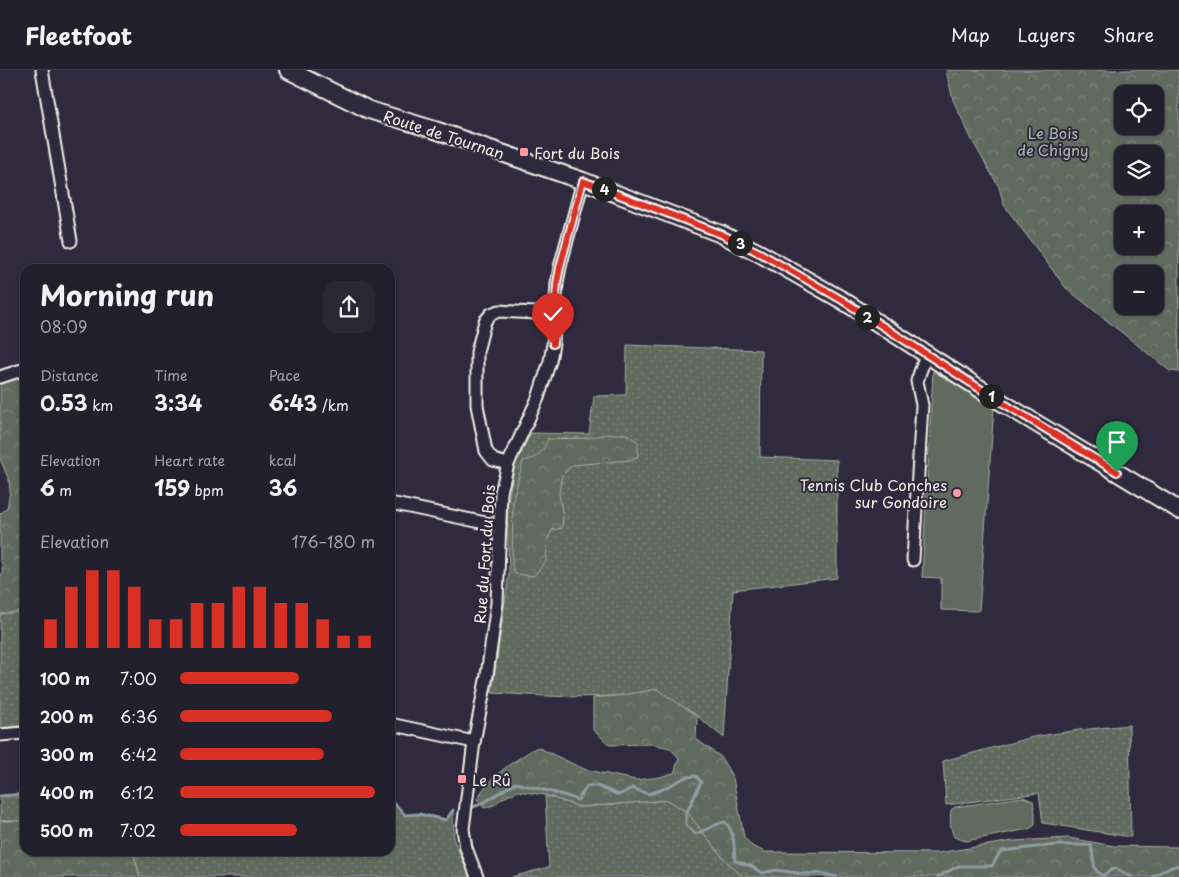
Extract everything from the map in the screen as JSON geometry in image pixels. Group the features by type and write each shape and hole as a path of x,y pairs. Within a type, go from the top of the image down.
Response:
{"main road":[{"name":"Route de Tournan","path":"288,70 369,110 459,138 583,181 721,234 760,253 855,308 926,355 1179,510"}],"street":[{"path":"42,70 71,241"},
{"name":"Rue du Fort du Bois","path":"478,877 466,848 463,829 474,742 487,675 497,603 501,492 508,464 545,380 553,344 560,267 583,181"},
{"path":"508,464 493,460 486,451 478,405 477,352 485,321 491,314 499,312 556,314"},
{"path":"913,560 922,406 917,381 926,355"},
{"path":"0,377 20,371"},
{"path":"395,504 500,526"},
{"path":"395,725 474,742"},
{"path":"0,735 20,733"}],"green space":[{"name":"Le Bois de Chigny","path":"946,70 1179,70 1179,372 1170,371 1066,288 1004,205 999,187 973,142 953,100"},
{"path":"627,345 761,350 760,457 837,460 837,578 733,590 724,738 697,716 657,690 595,697 492,693 509,573 507,506 515,464 531,433 589,434 594,396 626,395"},
{"name":"Tennis Club Conches sur Gondoire","path":"933,371 994,408 979,611 941,610 941,578 922,577"},
{"path":"20,376 20,612 0,614 0,578 3,569 0,560 0,514 7,508 10,491 9,480 0,459 0,382"},
{"path":"609,434 627,434 638,442 638,456 630,460 573,465 562,475 559,493 563,517 562,528 552,530 548,539 546,561 534,576 515,574 512,566 513,500 523,461 539,454 548,439 585,438"},
{"path":"20,612 20,726 0,728 0,614"},
{"path":"657,689 697,716 696,739 721,757 733,778 744,837 752,846 765,852 938,853 1013,841 1069,838 1114,846 1179,847 1179,877 743,877 723,858 688,813 668,800 580,807 545,795 518,791 501,799 494,805 484,808 477,799 489,782 511,763 537,747 584,769 636,780 674,773 679,758 670,748 652,744 610,745 593,730 593,698"},
{"path":"1129,725 1131,837 1043,823 1039,793 946,805 943,761 1033,737"},
{"path":"20,794 20,821 0,821 0,796"},
{"path":"545,795 580,807 668,800 688,813 723,858 743,877 512,877 549,867"},
{"path":"1023,797 1033,801 1035,825 1029,829 966,841 954,837 950,817 951,810 955,807"},
{"path":"395,804 405,815 419,814 446,819 453,810 454,840 470,877 140,877 134,856 395,856"},
{"path":"0,821 20,821 20,856 134,856 140,877 0,877"}],"waterway":[{"path":"471,808 483,803 515,783 578,800 587,786 597,786 619,795 632,788 648,794 661,790 686,777 696,776 701,782 686,814 686,825 695,834 725,822 731,830 735,861 751,866 762,873 776,870 804,874 820,873 837,877"},
{"path":"0,796 20,794"},
{"path":"395,804 405,815 419,814 446,820 453,810"},
{"path":"938,877 958,866 992,866 1001,851 1056,845 1091,845 1095,869 1102,876 1115,868 1132,877"},
{"path":"1152,877 1166,869 1179,865"}],"place":[{"name":"Fort du Bois","path":"524,152"},
{"name":"Tennis Club Conches sur Gondoire","path":"957,493"},
{"name":"Le Rû","path":"462,779"}],"route":[{"path":"553,344 557,283 577,198 583,181 721,234 760,253 842,300 993,397 1117,472"}]}
